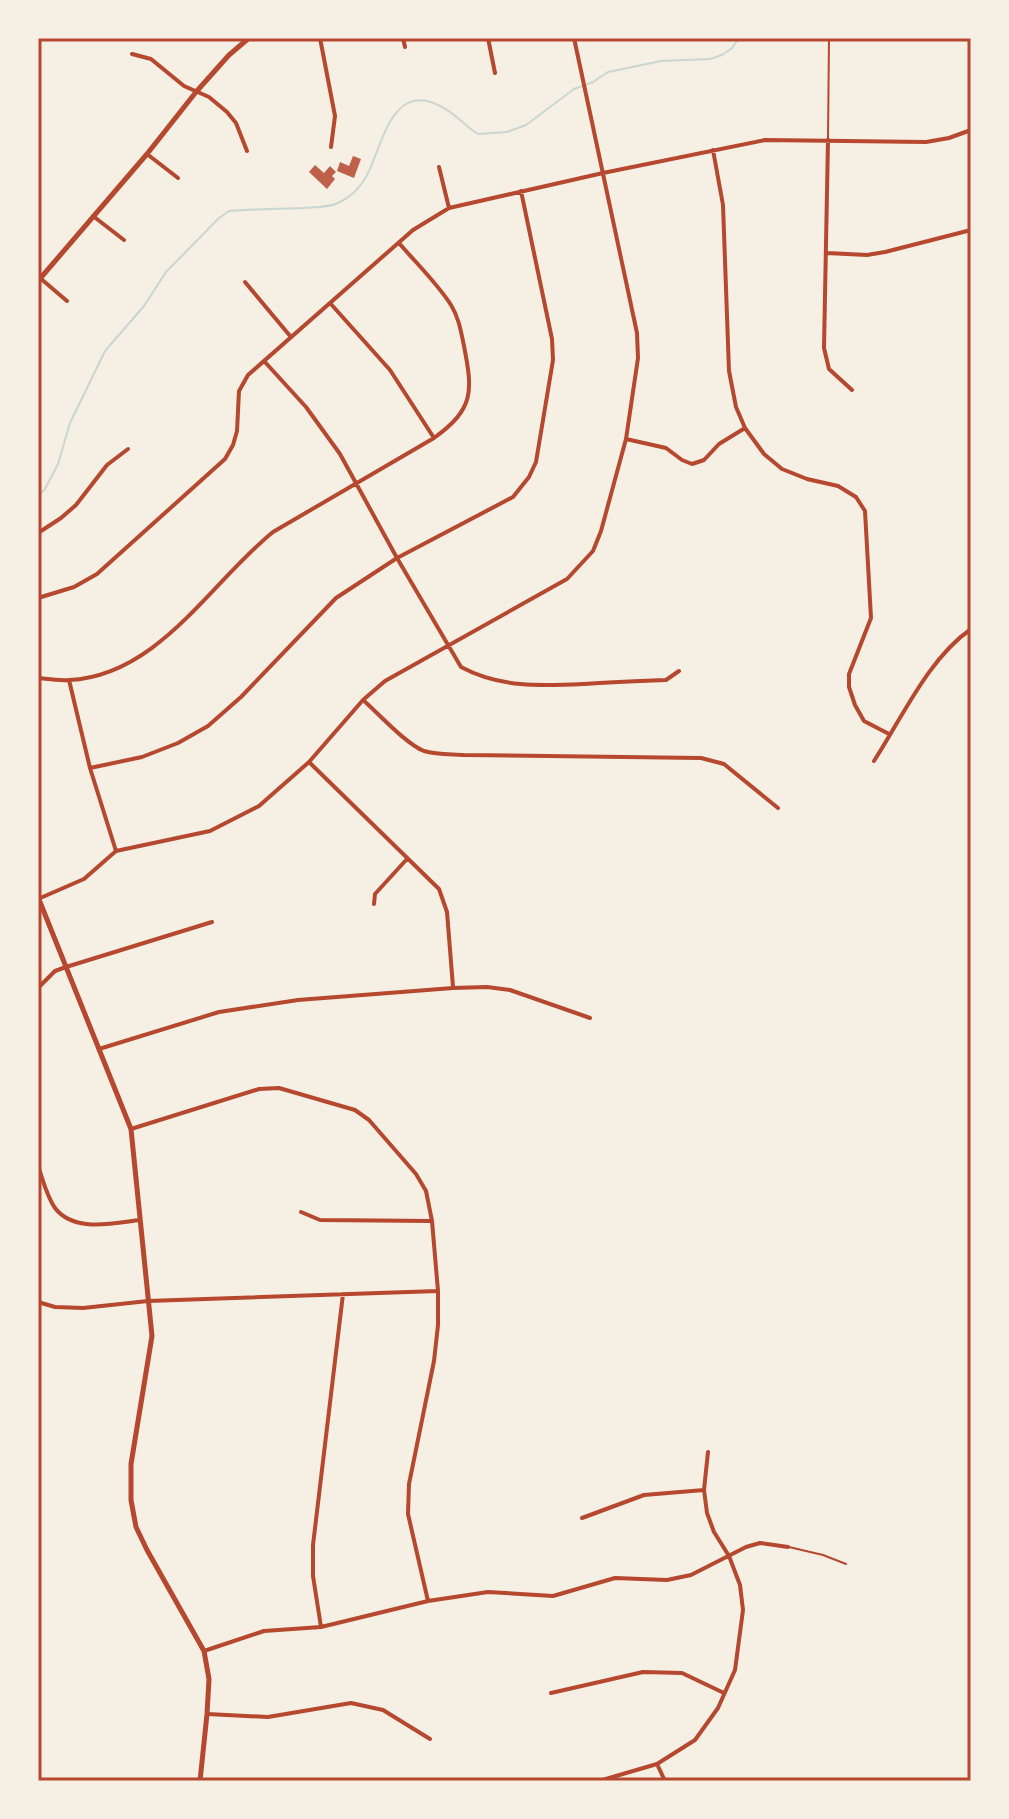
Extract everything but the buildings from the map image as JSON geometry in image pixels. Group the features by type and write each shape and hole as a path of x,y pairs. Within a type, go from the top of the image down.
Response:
{"street":[{"path":"67,301 39,280 196,92 249,38"},
{"path":"320,38 335,116 331,147"},
{"path":"403,38 405,47"},
{"path":"488,38 495,73"},
{"path":"200,1781 209,1679 204,1651 147,1550 136,1527 131,1500 131,1464 152,1336 131,1129 38,898 84,879 116,851 210,831 259,806 309,762 363,700 385,681 567,579 593,551 626,439 638,358 637,333 574,38"},
{"path":"132,54 151,59 184,86 209,97 227,112 236,123 247,151"},
{"path":"38,598 74,587 97,574 225,459 237,431 239,391 248,375 413,230 449,208 765,140 926,142 971,130"},
{"path":"828,140 824,348 829,369 852,390"},
{"path":"713,150 723,205 729,371 736,407 745,428 764,454 782,469 838,486 856,497 865,511 871,618 849,674 849,687 864,721 889,734"},
{"path":"147,154 178,178"},
{"path":"439,167 449,208"},
{"path":"90,768 142,757 178,743 208,726 241,697 336,598 397,558 513,497 529,477 536,462 553,360 552,339 521,191"},
{"path":"93,216 124,240"},
{"path":"827,253 867,255 971,230"},
{"path":"38,678 69,680 126,664 156,645 181,623 266,538 453,424 463,409 471,379 460,324 449,301 399,243"},
{"path":"245,282 291,337"},
{"path":"330,303 390,370 434,438"},
{"path":"264,361 306,407 340,454 461,667 494,681 533,686 666,680 679,671"},
{"path":"626,439 666,448 692,464 704,460 719,444 745,428"},
{"path":"38,533 76,505 107,465 128,449"},
{"path":"874,761 937,663 959,637 971,629"},
{"path":"69,680 90,768 116,851"},
{"path":"363,700 413,744 438,754 701,758 724,764 778,808"},
{"path":"309,762 439,889 447,912 453,988"},
{"path":"374,904 375,894 407,858"},
{"path":"38,988 55,971 212,922"},
{"path":"99,1049 219,1012 298,1000 453,988 510,990 590,1018"},
{"path":"131,1129 259,1089 279,1088 355,1110 369,1120 416,1174 426,1191 432,1221 438,1291 434,1361 409,1484 408,1514 428,1601"},
{"path":"38,1166 53,1205 62,1216 78,1223 140,1220"},
{"path":"301,1212 320,1220 432,1221"},
{"path":"38,1302 55,1307 83,1308 148,1301 438,1291"},
{"path":"321,1627 313,1576 313,1545 343,1294"},
{"path":"599,1781 657,1764 695,1740 718,1708 735,1670 743,1610 740,1585 707,1513 704,1490 708,1452"},
{"path":"582,1518 644,1495 704,1490"},
{"path":"204,1651 264,1631 321,1627 428,1601 488,1592 553,1596 615,1578 667,1580 691,1575 760,1543 788,1547"},
{"path":"551,1693 643,1672 682,1673 724,1693"},
{"path":"207,1714 268,1717 351,1703 383,1710 430,1739"},
{"path":"657,1764 665,1781"}],"lane":[{"path":"828,140 829,38"},
{"path":"788,1547 846,1564"}],"waterway":[{"path":"38,496 58,464 70,423 105,351 144,306 166,272 229,211 322,207 344,200 364,181 390,122 398,110 409,103 422,100 438,105 478,134 507,132 526,125 574,89 608,72 661,61 710,59 732,48 739,38"}]}
